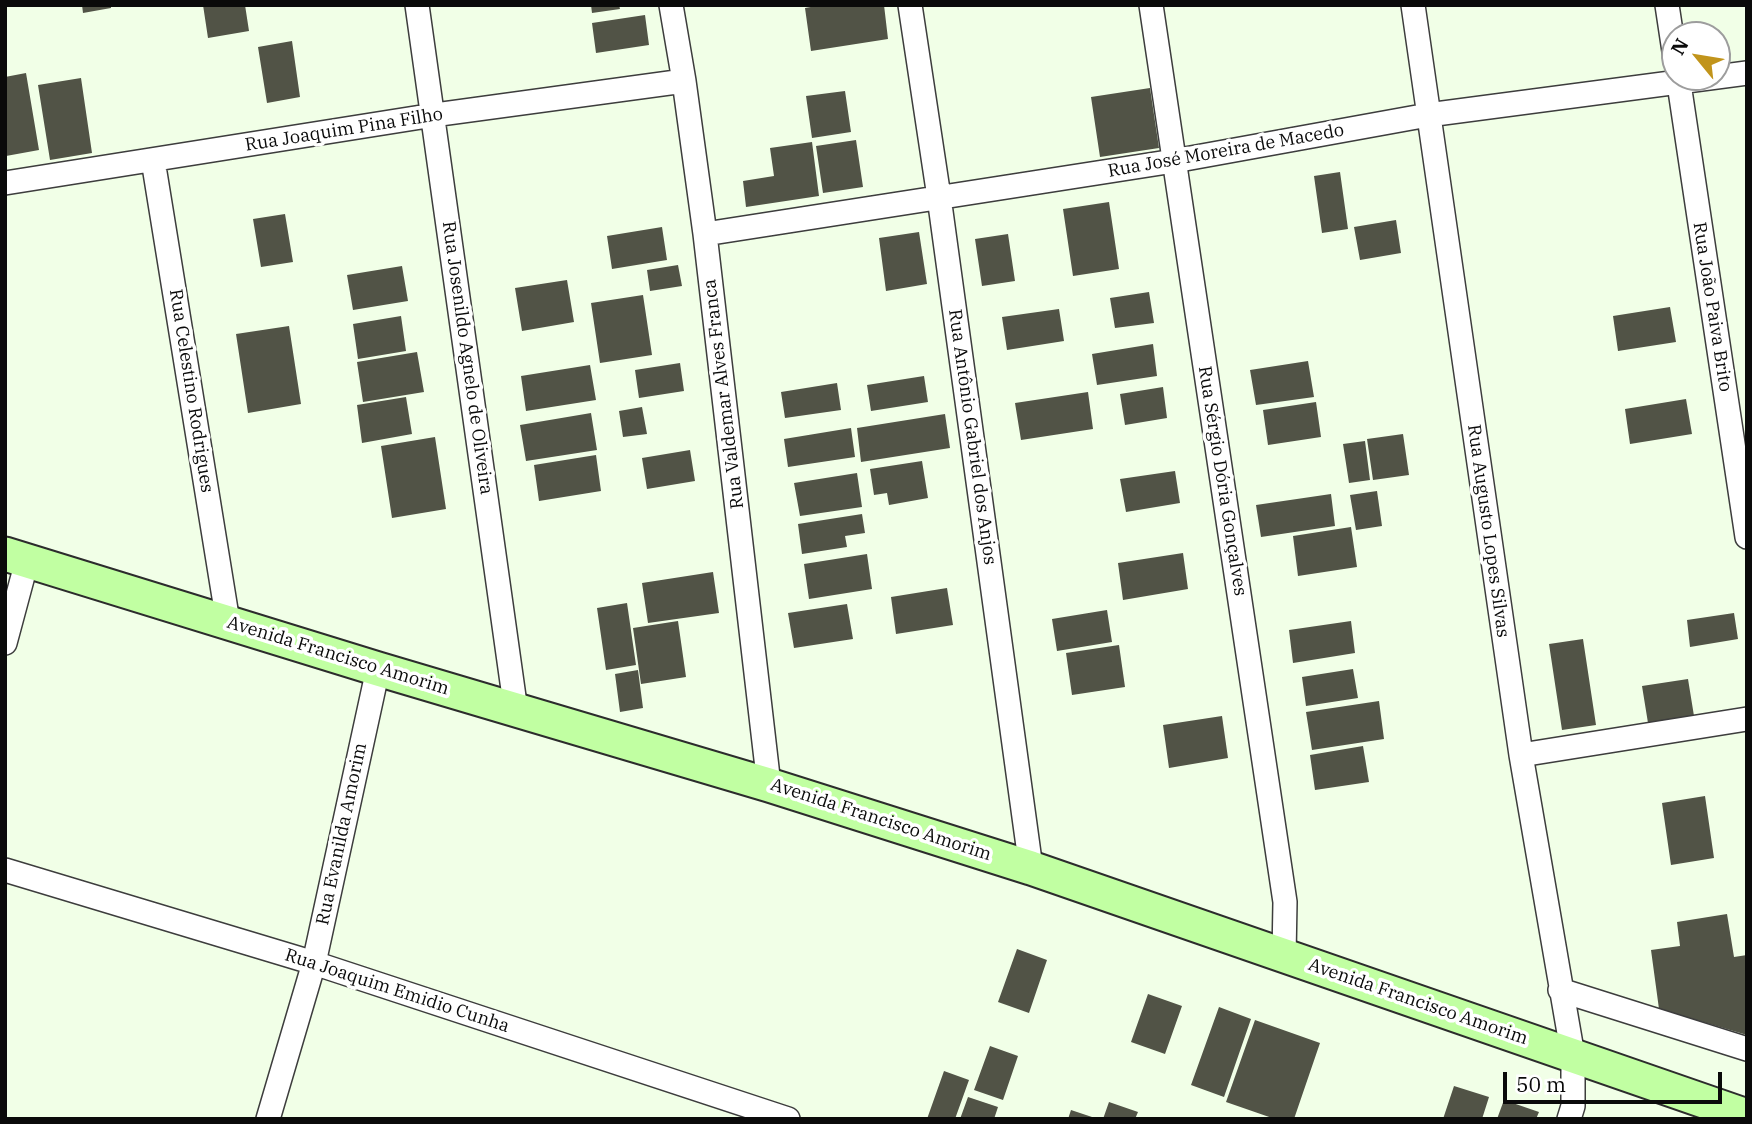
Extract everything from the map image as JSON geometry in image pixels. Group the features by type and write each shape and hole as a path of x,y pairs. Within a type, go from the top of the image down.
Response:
{"main road":[{"name":"Avenida Francisco Amorim","path":"16,557 516,711 769,785 1031,868 1747,1116"}],"street":[{"name":"Rua Josenildo Agnelo de Oliveira","path":"417,5 516,711"},
{"name":"Rua Valdemar Alves Franca","path":"671,5 705,234 769,785"},
{"name":"Rua Antônio Gabriel dos Anjos","path":"910,5 1031,868"},
{"name":"Rua Sérgio Dória Gonçalves","path":"1151,5 1285,902 1284,956"},
{"name":"Rua Augusto Lopes Silvas","path":"1413,5 1521,755 1573,1056 1573,1105 1569,1119"},
{"name":"Rua Joaquim Pina Filho","path":"5,183 434,115 684,81"},
{"name":"Rua José Moreira de Macedo","path":"705,234 1174,161 1428,115 1661,82"},
{"name":"Rua João Paiva Brito","path":"1680,91 1747,537"},
{"name":"Rua Celestino Rodrigues","path":"153,160 228,622"},
{"path":"5,643 16,557"},
{"name":"Rua Evanilda Amorim","path":"268,1119 314,963 378,669"},
{"path":"1521,755 1747,719"},
{"name":"Rua Joaquim Emidio Cunha","path":"5,870 314,963 788,1119"},
{"path":"1560,990 1747,1049"}],"building":[{"path":"82,5 111,5 111,8 83,13"},
{"path":"203,5 245,5 249,31 208,38"},
{"path":"591,5 619,5 620,9 592,13"},
{"path":"822,5 884,5 888,39 811,51 805,8"},
{"path":"645,15 649,45 596,53 592,23"},
{"path":"292,41 300,97 267,103 258,47"},
{"path":"26,73 39,150 6,156 5,77"},
{"path":"81,78 92,153 50,160 38,85"},
{"path":"1150,88 1159,148 1100,157 1091,97"},
{"path":"845,91 851,132 812,138 806,96"},
{"path":"856,140 863,187 823,193 816,146"},
{"path":"812,142 819,196 746,207 743,181 774,176 770,148"},
{"path":"1340,172 1348,229 1322,233 1314,176"},
{"path":"1109,202 1119,269 1073,276 1063,209"},
{"path":"285,214 293,262 261,267 253,219"},
{"path":"1396,220 1401,253 1360,260 1354,227"},
{"path":"662,227 667,260 612,269 607,236"},
{"path":"919,232 927,284 886,291 879,238"},
{"path":"1008,234 1015,281 982,286 975,239"},
{"path":"678,265 682,286 650,291 647,270"},
{"path":"402,266 408,301 353,310 347,275"},
{"path":"567,280 574,322 522,331 515,288"},
{"path":"1149,292 1154,323 1115,328 1110,298"},
{"path":"643,295 652,355 600,363 591,303"},
{"path":"1670,307 1676,342 1618,351 1613,316"},
{"path":"1059,309 1064,341 1007,350 1002,317"},
{"path":"401,316 406,351 358,359 353,324"},
{"path":"289,326 301,404 248,413 236,334"},
{"path":"1153,344 1157,376 1097,385 1092,354"},
{"path":"417,352 424,392 363,402 357,362"},
{"path":"1308,361 1314,397 1256,405 1250,370"},
{"path":"680,363 684,391 639,398 635,370"},
{"path":"590,365 596,400 526,411 521,376"},
{"path":"924,376 928,402 871,411 867,385"},
{"path":"837,383 841,410 785,418 781,392"},
{"path":"1163,387 1167,418 1125,425 1120,394"},
{"path":"1088,392 1093,429 1021,440 1015,403"},
{"path":"406,397 412,434 362,443 357,405"},
{"path":"1686,399 1692,434 1630,444 1625,409"},
{"path":"1316,402 1321,437 1268,445 1263,410"},
{"path":"642,407 647,434 623,437 619,411"},
{"path":"591,413 597,450 526,461 520,425"},
{"path":"945,414 950,448 861,462 857,428"},
{"path":"851,428 855,457 788,467 784,439"},
{"path":"1403,434 1409,475 1373,480 1367,439"},
{"path":"435,437 446,509 392,518 381,446"},
{"path":"1365,441 1370,480 1349,483 1343,444"},
{"path":"690,450 695,481 647,489 642,458"},
{"path":"596,455 601,491 539,501 534,465"},
{"path":"922,461 928,498 889,505 887,493 874,495 870,469"},
{"path":"1175,471 1180,503 1126,512 1120,479"},
{"path":"857,473 862,507 800,516 794,483"},
{"path":"1377,491 1382,526 1356,530 1350,495"},
{"path":"1331,494 1335,526 1261,537 1256,505"},
{"path":"862,514 865,533 845,536 847,547 802,554 798,524"},
{"path":"1351,527 1357,567 1298,576 1293,536"},
{"path":"1183,553 1188,589 1123,600 1118,563"},
{"path":"867,554 872,589 809,599 804,564"},
{"path":"713,572 719,613 648,623 642,583"},
{"path":"947,588 953,625 896,634 891,597"},
{"path":"627,603 636,665 606,670 597,608"},
{"path":"847,604 853,639 794,648 788,613"},
{"path":"1107,610 1112,642 1057,651 1052,619"},
{"path":"1734,613 1738,639 1690,647 1687,620"},
{"path":"678,621 686,677 641,684 633,628"},
{"path":"1351,621 1355,653 1293,663 1289,630"},
{"path":"1583,639 1596,725 1562,730 1549,644"},
{"path":"1119,645 1125,687 1072,695 1066,653"},
{"path":"1353,669 1358,698 1306,706 1302,677"},
{"path":"638,670 643,708 620,712 615,674"},
{"path":"1688,679 1694,716 1648,723 1642,686"},
{"path":"1379,701 1384,739 1312,750 1306,712"},
{"path":"1222,716 1228,758 1169,768 1163,725"},
{"path":"1363,746 1369,782 1315,790 1310,755"},
{"path":"1705,796 1714,858 1671,865 1662,803"},
{"path":"1727,914 1734,957 1747,955 1747,1035 1659,1009 1651,950 1680,946 1677,922"},
{"path":"1017,949 1047,960 1029,1013 998,1002"},
{"path":"1148,994 1182,1006 1165,1054 1131,1042"},
{"path":"1219,1007 1251,1019 1224,1097 1191,1085"},
{"path":"1255,1020 1320,1043 1294,1119 1275,1119 1226,1102"},
{"path":"990,1046 1018,1056 1003,1100 974,1090"},
{"path":"944,1071 969,1080 955,1119 927,1119"},
{"path":"1454,1086 1489,1097 1482,1119 1443,1119"},
{"path":"968,1097 998,1107 994,1119 960,1119"},
{"path":"1504,1100 1539,1112 1536,1119 1497,1119"},
{"path":"1109,1102 1138,1112 1135,1119 1103,1119"},
{"path":"1071,1110 1095,1118 1095,1119 1068,1119"}]}
